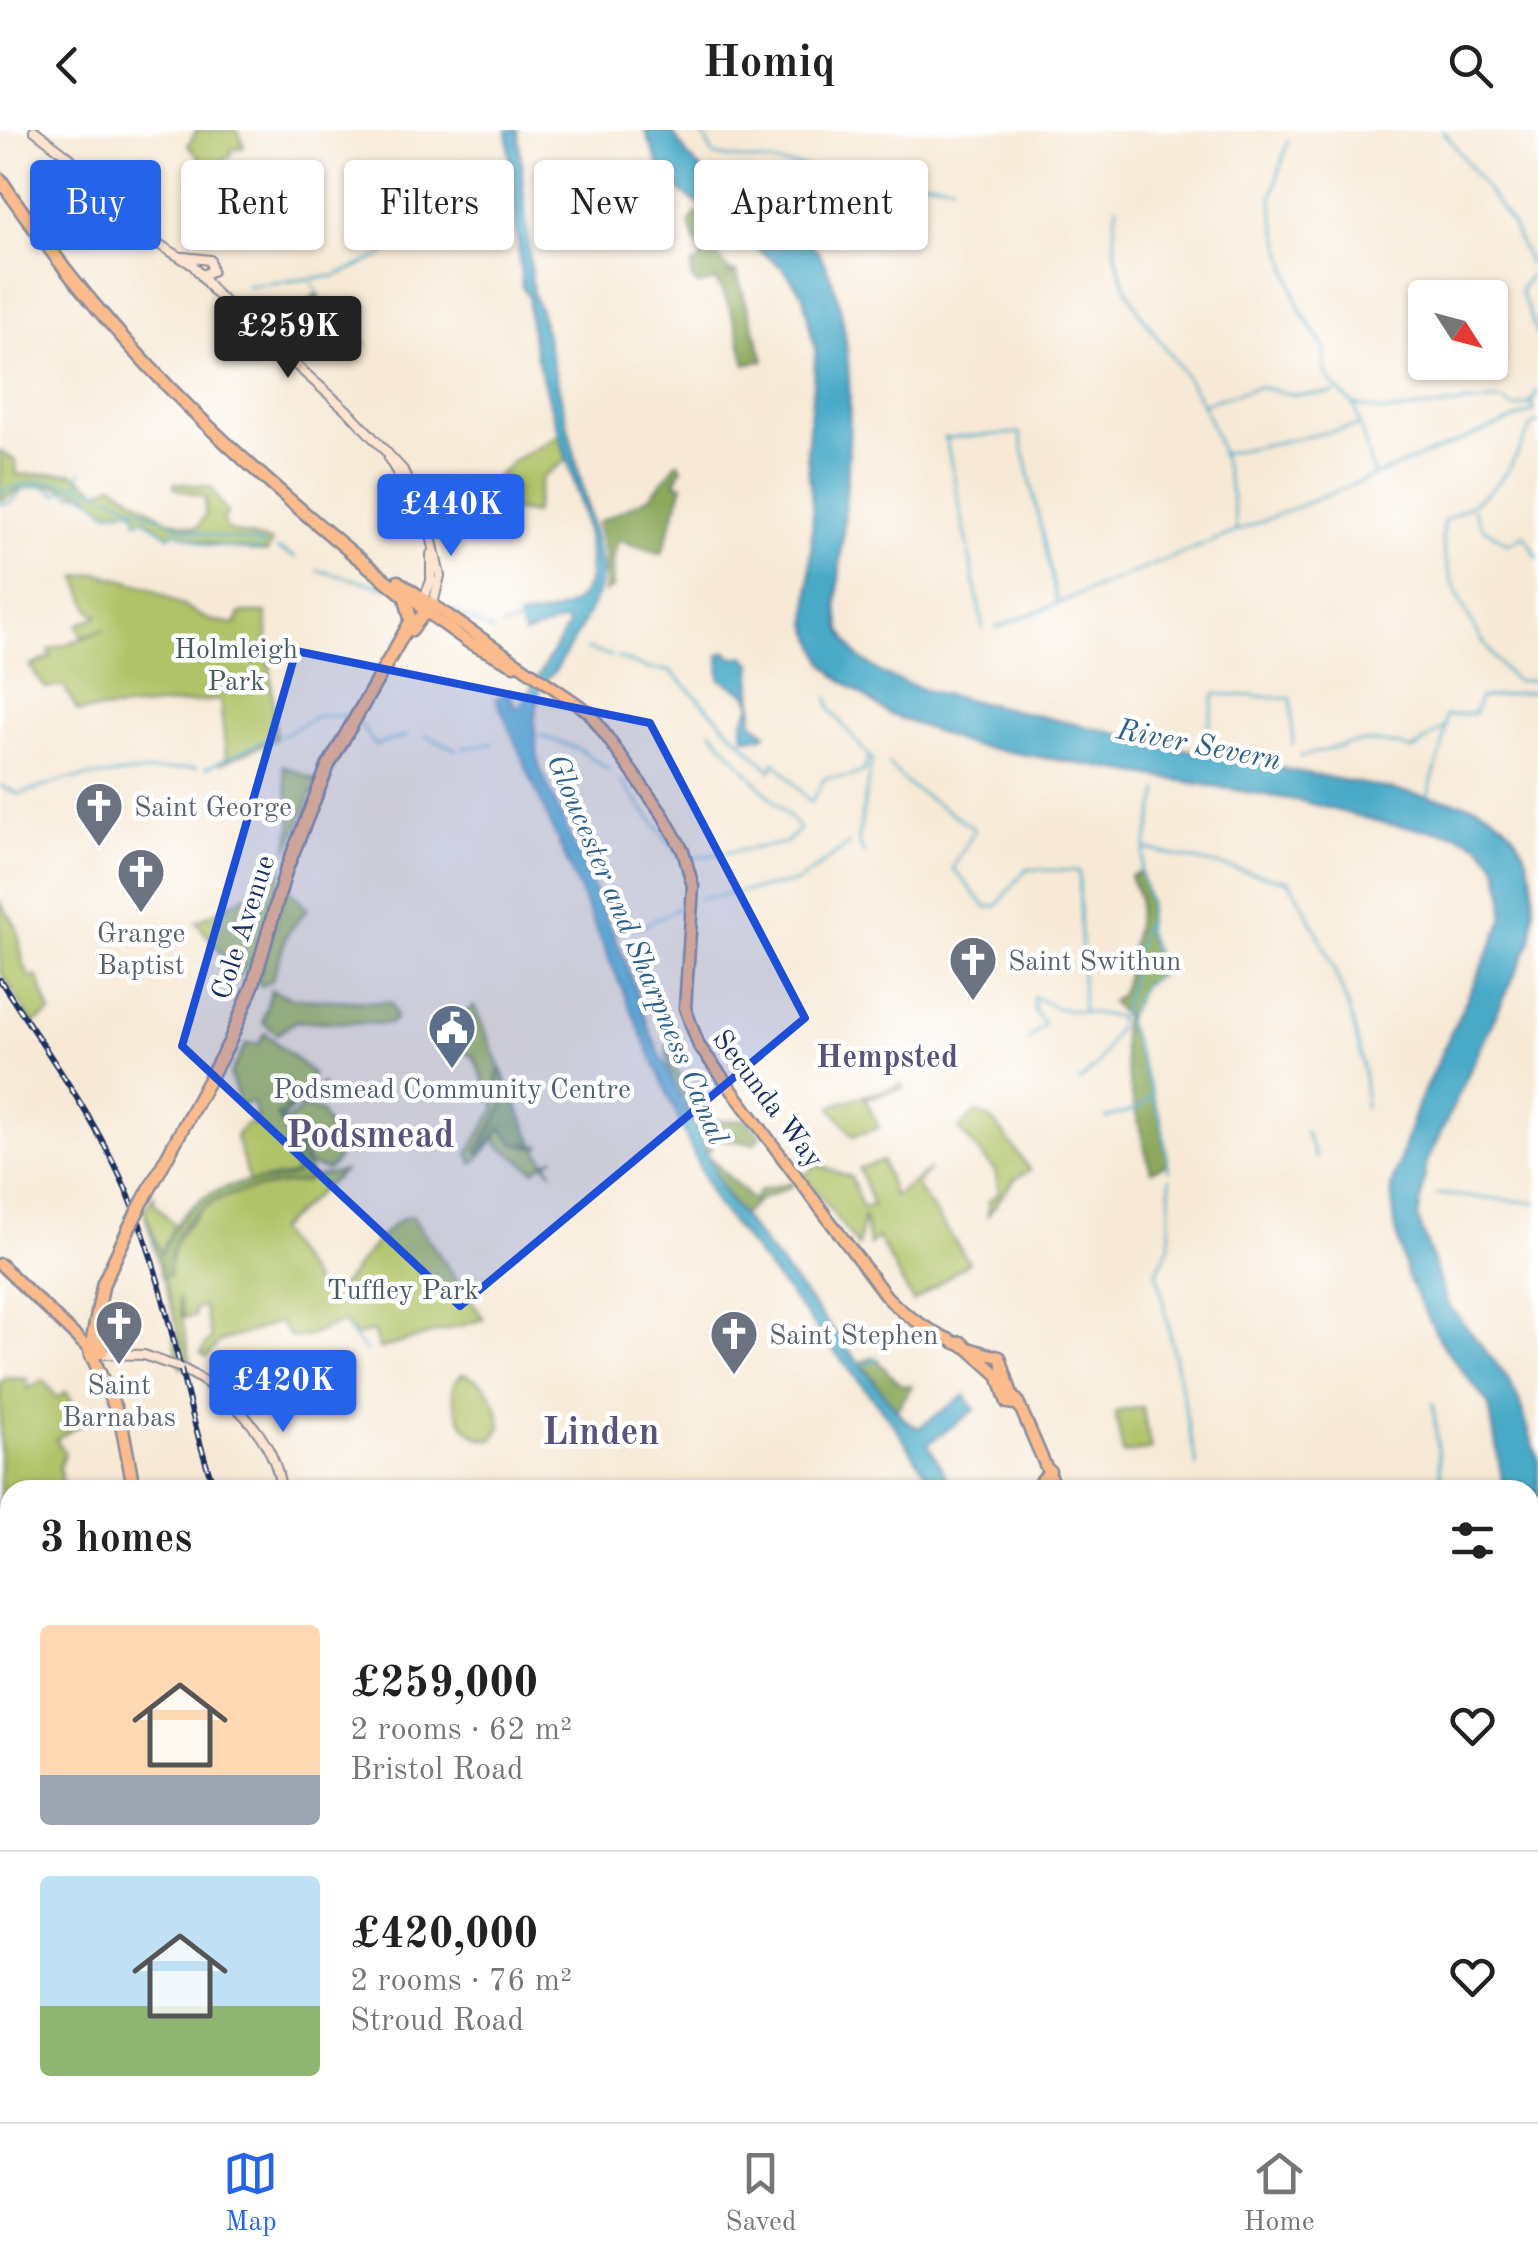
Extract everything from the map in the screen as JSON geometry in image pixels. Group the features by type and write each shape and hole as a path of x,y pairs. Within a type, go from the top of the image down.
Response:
{"highway":[{"path":"0,168 92,299"},
{"path":"0,179 92,299 215,438 405,596 411,625"},
{"path":"102,311 221,435 302,508 427,606"},
{"name":"Cole Avenue","path":"97,1349 103,1284 133,1220 229,1043 253,985 304,822 346,730 392,653 427,606"},
{"path":"97,1349 121,1421 132,1480"}],"main road":[{"path":"34,130 66,154 132,224 201,269 219,296 401,468 426,518 440,576 427,606"},
{"path":"378,443 416,504"},
{"path":"401,468 428,533 427,606 446,627"},
{"path":"427,606 436,582 436,555"},
{"path":"398,581 420,589 430,581"},
{"path":"405,596 461,624 496,651"},
{"path":"427,606 539,676"},
{"path":"411,625 428,620 446,627 539,676"},
{"name":"Secunda Way","path":"539,676 599,723 684,850 694,907 684,1008 699,1046 886,1296 914,1320 962,1342 988,1360 1022,1416 1049,1473"},
{"path":"0,1264 73,1335 97,1349 141,1355 180,1368 228,1402 276,1459 279,1480"},
{"path":"1044,1480 1049,1473 1052,1480"}],"highlighted area":[{"path":"296,651 650,723 805,1018 460,1306 182,1046"}],"green space":[{"path":"197,130 238,130 244,147 231,150 231,156 223,160 201,160 188,145"},
{"path":"699,250 714,250 730,272 728,276 735,271 737,274 764,360 746,365 731,311 716,281 697,285 691,277 692,265 703,260"},
{"path":"315,295 328,315 290,353 274,338"},
{"path":"560,435 567,460 542,477 534,514 507,509 507,505 480,504 477,496 513,461"},
{"path":"0,451 16,461 17,475 72,473 100,491 113,484 163,518 197,528 205,515 205,497 174,488 174,483 211,487 227,513 223,520 228,530 272,542 267,552 219,545 174,531 170,536 145,519 137,521 134,509 107,512 90,498 58,487 23,489 0,500"},
{"path":"678,462 682,468 675,482 683,485 662,554 618,540 612,563 613,587 605,592 605,558 597,523 651,496"},
{"name":"Holmleigh Park","path":"97,573 148,587 209,620 236,624 240,613 266,613 276,739 222,763 226,755 220,700 78,712 64,686 45,688 30,666 51,657 49,650 105,630 83,637 77,625 98,616 90,610 77,577"},
{"path":"283,766 317,781 287,853 292,821"},
{"path":"283,868 259,951 234,982 228,962 196,922 261,888"},
{"path":"1140,872 1149,902 1146,930 1162,972 1143,985 1126,1020 1161,1119 1168,1163 1151,1171 1126,1067 1125,1016 1111,1002 1121,994 1126,978 1139,898 1130,876"},
{"path":"286,886 307,909 287,934 272,980 262,986 258,983"},
{"path":"0,902 18,931 27,972 30,978 37,976 51,1013 33,1024 0,971"},
{"path":"271,990 291,998 391,1003 396,1017 390,1024 296,1021 277,1034 263,1022"},
{"path":"474,1006 515,1102 492,1137 501,1127 518,1144 542,1145 537,1149 546,1162 555,1157 547,1162 553,1173 544,1163 534,1170 499,1146 496,1138 474,1164 468,1154 496,1108 474,1057 460,1050 466,1045 451,1023"},
{"path":"265,1033 312,1073 305,1095 277,1115 292,1144 297,1174 249,1182 236,1136 245,1124 253,1125 252,1119 257,1117 252,1102 241,1105 230,1075 246,1044 259,1044"},
{"path":"667,1044 697,1117 713,1121 748,1119 761,1137 754,1144 717,1138 709,1142 712,1148 706,1154 753,1201 760,1190 792,1182 792,1186 759,1200 742,1216 705,1158 682,1108 673,1084"},
{"path":"500,1068 535,1145 515,1144 501,1128 480,1154 477,1151 504,1106 496,1079"},
{"path":"322,1084 324,1097 293,1108 283,1118 312,1175 308,1181 238,1193 198,1212 183,1227 173,1248 169,1275 162,1277 144,1210 161,1254 175,1226 206,1197 233,1185 296,1174 292,1144 277,1115"},
{"path":"901,1084 904,1088 865,1098 879,1128 853,1136 831,1107 884,1091"},
{"path":"305,1107 321,1112 338,1149 337,1161 327,1170 309,1165 288,1120"},
{"path":"975,1112 994,1121 1030,1170 1015,1179 988,1215 989,1201 999,1193 995,1171 959,1129"},
{"path":"882,1161 894,1197 930,1169 916,1185 969,1262 913,1302 878,1238 869,1245 864,1215 858,1247 805,1175 817,1165 851,1177 862,1207 873,1206 859,1168"},
{"name":"Tuffley Park","path":"343,1171 277,1230 326,1299 389,1228 412,1216 484,1319 379,1349 373,1331 356,1336 343,1322 306,1337 290,1337 279,1322 219,1342 207,1357 201,1353 211,1338 204,1307 194,1309 195,1316 185,1318 178,1297 191,1365 181,1367 174,1338 178,1337 182,1347 144,1210 154,1195 154,1202 181,1233 202,1209 230,1193"},
{"path":"874,1357 901,1385 912,1386 896,1411 861,1362"},
{"path":"462,1374 485,1387 498,1409 501,1427 493,1439 475,1435 462,1421 453,1384"},
{"path":"7,1378 27,1379 28,1389 43,1380 57,1398 66,1392 85,1422 56,1439 65,1453 59,1467 62,1480 0,1480 0,1382"},
{"path":"1142,1407 1151,1449 1123,1454 1115,1412"}],"water":[{"path":"507,130 518,130 533,294 602,569 599,591 578,633 555,671 541,684 534,723 539,766 624,958 652,1037 726,1196 903,1418 918,1428 965,1395 975,1410 928,1444 948,1480 930,1480 894,1425 714,1201 496,698 510,692 515,707 520,707 568,626 564,621 524,635 518,618 569,606 582,595 589,572 579,498 539,365 530,327 529,297 522,287 514,160 510,160"},
{"path":"645,130 672,130 694,162 694,201 674,186 674,160 657,160"},
{"path":"759,250 814,250 827,268 841,310 850,413 837,606 841,630 857,656 884,675 925,690 1206,754 1477,806 1496,817 1521,845 1534,899 1531,940 1427,1162 1418,1218 1447,1303 1506,1376 1518,1398 1538,1459 1538,1480 1502,1480 1489,1405 1441,1343 1407,1276 1391,1188 1417,1106 1503,921 1504,893 1497,865 1479,844 1457,834 1388,824 1301,801 969,745 889,714 836,676 824,663 808,624 813,514 807,452 816,354 803,295 783,268"},
{"path":"726,652 732,658 744,656 753,664 752,722 766,733 762,737 744,738 743,721 752,704 747,694 720,679 719,655"}],"waterway":[{"path":"701,130 714,156 952,184"},
{"path":"1443,130 1513,226 1529,264"},
{"path":"1288,141 1272,197 1274,218 1299,308 1326,350 1327,375 1354,405 1374,476 1534,411 1531,403"},
{"path":"1117,206 1114,237 1127,289 1209,418 1225,466 1236,530"},
{"path":"246,286 335,276 384,255 385,250"},
{"path":"1530,275 1520,291 1538,336"},
{"path":"312,283 331,316 367,344"},
{"path":"1202,404 1258,387 1296,395 1334,393"},
{"path":"1355,405 1384,412 1500,400 1516,408 1531,403 1538,391"},
{"path":"1533,680 1516,681 1489,651 1453,582 1442,538 1444,521 1497,484 1531,426 1538,422"},
{"path":"1220,454 1359,426"},
{"path":"944,438 1020,433 1057,602"},
{"path":"946,439 969,550"},
{"path":"78,484 81,471"},
{"path":"996,628 1372,477"},
{"path":"0,493 24,484 73,484 190,530 265,545"},
{"path":"0,504 12,502 23,489 43,486 57,494 65,489 71,495 86,493 107,512 133,508 137,521 145,519 169,536 174,531 208,545 261,550"},
{"path":"1473,509 1482,527 1509,544 1525,535 1538,558"},
{"path":"277,549 295,557"},
{"path":"969,554 983,628"},
{"path":"317,570 388,588"},
{"path":"451,609 493,632"},
{"path":"502,628 519,622"},
{"path":"586,649 612,656"},
{"path":"617,658 649,669 671,671 771,771 774,762 779,766 811,803 825,778 849,777 864,771 867,759"},
{"path":"1428,796 1446,716 1475,713 1479,698 1538,691"},
{"name":"River Severn","path":"1208,729 1215,694 1291,698 1293,744"},
{"path":"828,697 830,709 870,758"},
{"path":"281,736 317,716 348,716"},
{"path":"360,724 375,745 407,736"},
{"path":"1300,757 1368,742 1413,750 1446,726"},
{"path":"711,730 749,774"},
{"path":"426,736 456,749"},
{"name":"Gloucester and Sharpness Canal","path":"541,736 579,749 609,770"},
{"path":"206,768 270,738"},
{"path":"463,748 493,744"},
{"path":"864,855 858,839 872,758"},
{"path":"888,764 908,785 972,827 974,831 953,868 986,907 997,906 1026,869 1079,871 1083,1011"},
{"path":"0,786 20,794 68,779 197,767"},
{"path":"693,858 786,843 800,829 752,777"},
{"path":"621,781 681,857"},
{"path":"1128,1015 1143,985 1162,972 1146,930 1149,902 1140,872 1159,791"},
{"path":"699,899 798,882 849,844"},
{"path":"1145,849 1289,881 1317,931 1342,990 1360,1052 1365,1108"},
{"name":"Gloucester and Sharpness Canal","path":"614,932 647,924 689,903"},
{"path":"1135,955 1145,923"},
{"path":"1084,967 1121,955"},
{"path":"1137,956 1161,971"},
{"path":"1121,1015 1136,960"},
{"path":"1028,1041 1044,1024 1035,1012 1033,996 1056,1008 1119,1017 1118,1023"},
{"path":"1126,1020 1161,1119 1169,1171"},
{"path":"1079,1082 1097,1066 1118,1027"},
{"path":"1106,1118 1137,1109 1153,1095"},
{"path":"1305,1131 1316,1158"},
{"path":"1170,1178 1170,1245 1157,1271 1197,1467"},
{"path":"1436,1194 1538,1203"},
{"path":"347,1329 366,1352"},
{"path":"861,1365 879,1358"},
{"path":"1433,1403 1441,1476"}],"railway":[{"path":"0,980 91,1121 122,1180 158,1280 212,1480"}],"place":[{"name":"Saint George","path":"99,848"},
{"name":"Grange Baptist","path":"141,914"},
{"name":"Saint Swithun","path":"973,1002"},
{"name":"Podsmead Community Centre","path":"452,1070"},
{"name":"Saint Barnabas","path":"119,1366"},
{"name":"Saint Stephen","path":"734,1376"}],"district":[{"name":"Hempsted","path":"887,1056"},
{"name":"Podsmead","path":"370,1134"},
{"name":"Linden","path":"601,1431"}]}
